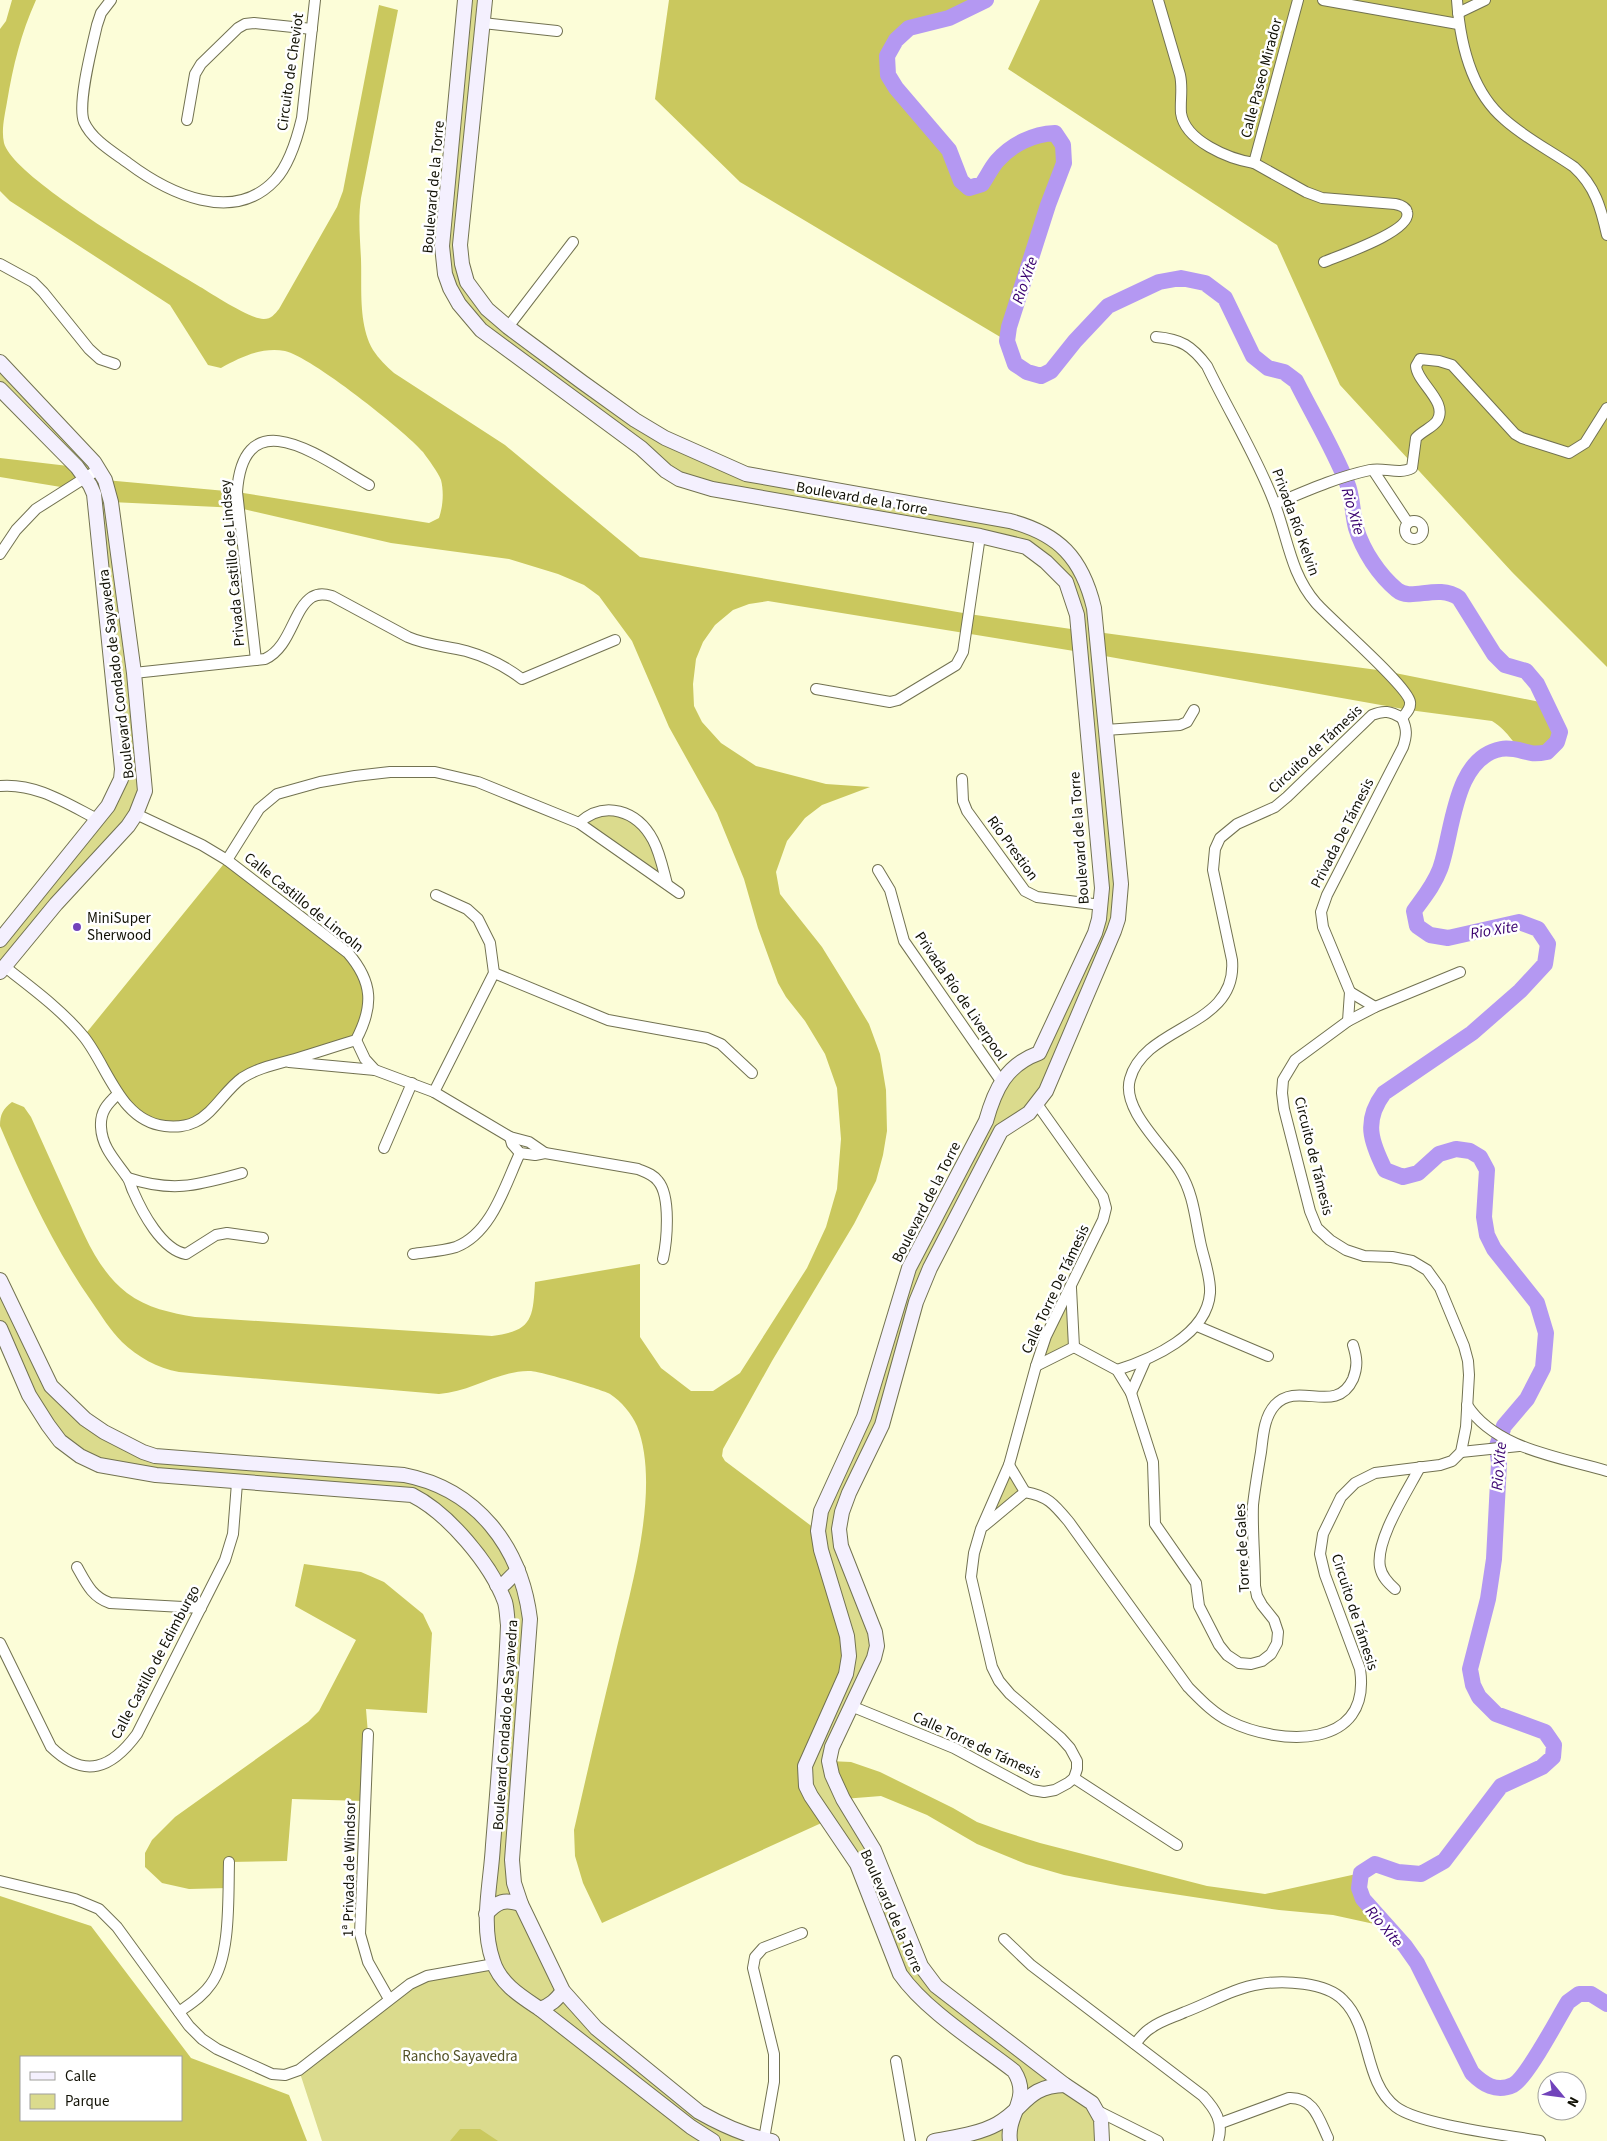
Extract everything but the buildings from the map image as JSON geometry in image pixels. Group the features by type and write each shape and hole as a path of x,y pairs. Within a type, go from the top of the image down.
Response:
{"street":[{"name":"Circuito de Cheviot","path":"110,0 101,13 96,25 81,107 84,121 90,132 139,171 172,190 188,196 224,203 246,200 261,193 276,179 284,167 297,137 302,118 316,0"},
{"name":"Boulevard de la Torre","path":"465,0 442,246 445,274 450,288 481,330 641,448 666,471 680,479 712,489 980,536 1026,547 1046,562 1066,582 1072,599 1076,616 1082,672 1102,888 1101,905 1095,933 1039,1053 1029,1057 1001,1081 992,1100 986,1121 909,1268 864,1417 821,1511 818,1531 821,1550 847,1636 849,1656 843,1682 805,1766 806,1786 857,1864 900,1974 909,1987 928,2004 1014,2071 1020,2081 1018,2107 1012,2122 1009,2135 1010,2141"},
{"name":"Boulevard de la Torre","path":"485,0 460,245 462,264 467,282 487,309 508,327 635,420 665,438 746,474 1010,521 1027,526 1048,535 1071,556 1080,568 1090,588 1095,616 1121,884 1118,919 1046,1090 1037,1104 1023,1118 1001,1131 922,1285 882,1425 849,1493 842,1512 839,1529 841,1546 875,1632 877,1646 874,1658 832,1747 830,1761 832,1775 874,1850 921,1966 936,1986 1065,2085"},
{"name":"Calle Paseo Mirador","path":"1158,0 1180,74 1182,84 1181,114 1185,125 1198,140 1241,160 1254,163 1306,192 1322,198 1395,204 1407,210 1408,215 1404,224 1390,233 1324,262"},
{"name":"Calle Paseo Mirador","path":"1254,163 1297,0"},
{"path":"1324,0 1458,19 1485,0"},
{"path":"1457,0 1458,19 1472,73 1489,103 1502,118 1561,158 1583,176 1597,197 1607,235"},
{"path":"187,120 195,74 201,64 238,28 245,24 254,23 312,29"},
{"path":"484,23 558,31"},
{"path":"508,327 573,242"},
{"path":"0,264 34,282 89,349 100,359 115,364"},
{"name":"Privada Río Kelvin","path":"1156,337 1169,338 1184,343 1197,353 1207,366 1254,456 1275,504 1300,582 1318,605 1408,696 1411,703 1409,710 1402,718"},
{"path":"1275,504 1341,477 1373,470 1405,471 1412,468 1416,438 1436,422 1440,410 1416,372 1416,366 1420,359 1439,361 1452,365 1515,434 1563,452 1574,451 1585,443 1607,408"},
{"name":"Boulevard Condado de Sayavedra","path":"0,362 99,469 105,480 111,502 134,673 145,791 136,814 128,826 56,904 2,969"},
{"name":"Boulevard Condado de Sayavedra","path":"0,389 85,477 90,485 96,504 121,758 121,780 114,795 0,940"},
{"path":"655,461 656,448 665,438"},
{"name":"Privada Castillo de Lindsey","path":"256,660 237,492 239,471 244,458 253,447 266,441 282,440 297,444 369,485"},
{"path":"0,554 16,530 36,509 99,469"},
{"path":"1373,470 1408,523"},
{"path":"743,494 747,490 749,481 746,474"},
{"path":"816,689 890,702 898,700 956,664 963,652 980,536"},
{"name":"Privada Castillo de Lindsey","path":"134,673 256,660 273,655 280,648 305,604 312,597 321,594 332,596 408,637 421,642 481,656 508,668 522,679 615,640"},
{"path":"1105,730 1180,725 1187,722 1194,710"},
{"name":"Circuito de Támesis","path":"1146,1361 1197,1326 1208,1308 1210,1290 1189,1190 1180,1171 1136,1112 1129,1097 1129,1079 1138,1061 1153,1048 1212,1008 1230,987 1233,973 1232,960 1213,870 1213,857 1220,838 1237,824 1275,807 1372,715 1382,711 1393,712 1402,718"},
{"name":"Privada De Támesis","path":"1348,1021 1350,992 1324,927 1321,912 1327,895 1403,747 1406,728 1402,718"},
{"path":"227,860 259,809 277,794 320,782 390,772 435,772 478,782 579,823 679,893"},
{"path":"121,780 133,773 144,779"},
{"name":"Río Prestion","path":"962,780 963,801 967,811 1025,892 1037,897 1101,905"},
{"path":"0,786 14,785 34,788 97,819"},
{"path":"579,823 587,816 607,809 626,814 636,820 653,840 667,884"},
{"name":"Calle Castillo de Lincoln","path":"136,814 202,844 227,860 348,953 358,965 367,981 369,996 367,1013 356,1040"},
{"name":"Privada Río de Liverpool","path":"878,870 890,890 904,940 1001,1081"},
{"path":"42,889 46,899 56,904"},
{"path":"434,1092 494,973 490,943 478,919 467,909 436,895"},
{"path":"2,969 60,1013 84,1037 99,1058 118,1094 128,1107 142,1118 160,1125 179,1127 196,1122 242,1078 258,1070 356,1040 365,1058 375,1070"},
{"name":"Circuito de Támesis","path":"1025,1492 1040,1495 1052,1502 1188,1686 1208,1707 1228,1720 1250,1730 1270,1735 1313,1736 1335,1730 1350,1718 1359,1703 1362,1686 1360,1669 1325,1575 1320,1554 1323,1534 1341,1497 1355,1483 1375,1473 1420,1468 1452,1461 1461,1452 1464,1441 1469,1375 1464,1346 1440,1288 1427,1270 1412,1261 1392,1257 1364,1256 1346,1250 1330,1240 1317,1228 1310,1211 1284,1109 1283,1080 1295,1060 1348,1021 1375,1007 1460,972"},
{"path":"494,973 608,1020 707,1038 721,1044 752,1073"},
{"path":"1350,992 1375,1007"},
{"path":"1039,1053 1050,1056 1055,1066"},
{"path":"283,1062 375,1070 434,1092 510,1137 528,1142 545,1153"},
{"path":"384,1148 412,1083"},
{"path":"118,1094 104,1109 101,1128 106,1148 128,1178 138,1202 151,1224 169,1247 176,1253 186,1254 216,1236 227,1233 263,1238"},
{"name":"Calle Torre De Támesis","path":"980,1529 1009,1465 1046,1336 1103,1220 1106,1208 1103,1197 1037,1104"},
{"path":"986,1121 992,1129 1001,1131"},
{"path":"510,1137 512,1144 520,1153 534,1155 545,1153 638,1169 650,1173 658,1180 664,1191 667,1238 663,1259"},
{"path":"413,1254 455,1247 470,1240 481,1230 490,1217 520,1153"},
{"path":"128,1178 156,1186 187,1187 242,1173"},
{"name":"Boulevard Condado de Sayavedra","path":"0,1280 51,1386 85,1419 130,1445 155,1456 404,1475 424,1479 444,1487 484,1517 498,1534 518,1570 526,1594 530,1619 512,1860 514,1883 521,1904 563,1991 596,2028 699,2112 718,2123 768,2140"},
{"path":"1071,1286 1074,1347"},
{"path":"1197,1326 1268,1356"},
{"name":"Boulevard Condado de Sayavedra","path":"0,1328 29,1395 60,1441 80,1456 99,1465 123,1470 236,1482 398,1492 412,1495 424,1501 466,1541 497,1585 506,1604 508,1625 492,1864 486,1914 487,1932 494,1964 505,1981 518,1994 540,2009 691,2127 713,2141"},
{"name":"Torre de Gales","path":"1131,1393 1153,1462 1155,1524 1192,1574 1196,1583 1199,1606 1219,1644 1227,1655 1239,1663 1251,1664 1271,1654 1277,1643 1278,1632 1274,1620 1257,1596 1256,1586 1253,1507 1264,1430 1268,1416 1276,1405 1285,1398 1297,1395 1334,1397 1343,1392 1351,1383 1356,1371 1357,1360 1353,1345"},
{"path":"1036,1366 1074,1347"},
{"path":"1074,1347 1117,1370 1131,1393"},
{"path":"1117,1370 1146,1361"},
{"path":"1131,1393 1146,1361"},
{"path":"29,1395 41,1385 51,1386"},
{"path":"1467,1405 1483,1425 1502,1443"},
{"path":"1461,1452 1490,1449 1502,1443 1521,1446 1607,1471"},
{"path":"123,1470 130,1463 132,1455 130,1445"},
{"path":"1009,1465 1025,1492 980,1529 971,1576 992,1666 999,1682 1010,1694 1062,1738 1070,1748 1077,1761 1074,1778 1177,1845"},
{"path":"1395,1589 1385,1580 1380,1567 1381,1549 1387,1532 1420,1468"},
{"name":"Calle Castillo de Edimburgo","path":"0,1643 51,1747 62,1758 77,1764 88,1766 114,1760 124,1751 137,1734 218,1575 233,1534 236,1482"},
{"path":"424,1501 435,1490 444,1487"},
{"path":"77,1567 92,1593 100,1600 110,1603 201,1608"},
{"path":"497,1585 504,1584 518,1570"},
{"name":"Calle Torre de Támesis","path":"851,1706 954,1748 1032,1790 1044,1792 1056,1790 1074,1778"},
{"name":"1ª Privada de Windsor","path":"368,1734 360,1934 368,1962 389,1999"},
{"path":"820,1810 834,1808 844,1799"},
{"path":"179,2012 200,1997 219,1971 224,1952 229,1862"},
{"path":"0,1881 75,1899 99,1909 117,1927 189,2026 202,2039 217,2049 272,2074 285,2075 299,2070 410,1984 427,1976 494,1964"},
{"path":"486,1914 495,1904 508,1900 521,1904"},
{"path":"768,2140 774,2082 774,2054 753,1968 755,1957 763,1948 802,1933"},
{"path":"1004,1939 1031,1965 1203,2096 1214,2108 1220,2123 1218,2141"},
{"path":"1135,2044 1152,2026 1243,1988 1273,1983 1316,1985 1331,1991 1343,2000 1353,2013 1377,2081 1395,2106 1408,2114 1431,2120 1540,2141"},
{"path":"540,2009 549,2006 563,1991"},
{"path":"896,2061 910,2141"},
{"path":"934,2141 990,2128 1000,2123 1036,2091 1050,2085 1065,2085 1092,2103 1098,2111 1103,2127 1102,2141"},
{"path":"1220,2123 1289,2098 1298,2098 1314,2108 1328,2138"},
{"path":"1098,2111 1158,2141"}],"green space":[{"path":"465,0 485,0 460,245 475,294 635,420 746,474 1048,535 1090,588 1121,903 1046,1091 1001,1131 930,1268 882,1425 839,1529 877,1646 829,1761 921,1966 1091,2104 1102,2141 934,2141 956,2136 1018,2108 1021,2081 909,1987 857,1864 806,1786 818,1531 857,1435 903,1284 1001,1081 1039,1053 1099,919 1072,599 1026,547 679,479 459,304 442,246"},
{"path":"0,362 105,480 143,801 0,972 0,940 118,787 94,494 0,389"},
{"path":"607,809 646,829 667,884 579,823"},
{"name":"Rancho Sayavedra","path":"0,1280 70,1406 143,1452 404,1475 484,1517 526,1594 514,1883 563,1991 699,2112 772,2141 322,2141 299,2070 410,1984 493,1963 490,1950 507,1648 497,1585 424,1501 123,1470 60,1441 0,1328"},
{"path":"1071,1286 1074,1347 1036,1366"},
{"path":"1009,1465 1025,1492 981,1529"}],"shaded area":[{"path":"12,0 36,0 18,50 4,117 4,143 13,158 33,177 60,198 123,240 231,305 250,315 264,319 271,317 279,309 337,207 343,191 379,5 398,10 361,198 359,221 362,306 365,329 373,350 394,373 505,445 640,557 969,614 1078,630 1080,652 768,601 749,604 733,610 715,625 703,642 696,659 693,684 694,706 702,722 721,743 756,766 826,784 870,787 822,805 805,818 787,841 776,872 780,894 822,947 869,1024 880,1054 886,1090 887,1131 883,1155 876,1181 854,1224 772,1361 723,1449 722,1456 725,1461 818,1531 849,1656 804,1775 828,1820 602,1923 583,1883 575,1856 574,1830 641,1542 645,1511 646,1480 644,1451 637,1426 629,1412 610,1394 558,1377 530,1371 496,1377 462,1389 439,1394 179,1372 156,1365 122,1342 78,1281 53,1239 20,1172 0,1126 1,1115 12,1102 24,1107 31,1117 91,1249 116,1283 143,1303 168,1312 195,1317 492,1336 515,1331 528,1321 533,1305 535,1282 640,1264 640,1337 661,1368 691,1391 713,1391 740,1373 807,1268 826,1227 837,1189 841,1139 837,1088 825,1054 805,1021 786,997 778,983 758,928 744,879 717,813 669,727 632,641 599,596 584,585 558,574 509,559 391,543 239,508 111,502 105,480 237,492 429,523 439,518 443,494 440,477 423,452 413,442 378,412 315,366 285,351 276,350 259,352 221,368 208,365 170,305 10,201 0,191 0,29 6,21"},
{"path":"669,0 986,0 949,18 909,28 896,40 887,56 888,75 896,88 949,150 961,181 969,187 982,184 997,161 1023,141 1039,135 1055,133 1063,145 1064,163 1048,205 1009,327 1007,341 740,182 655,99"},
{"path":"1040,0 1607,0 1607,667 1512,572 1340,385 1277,245 1008,69"},
{"path":"0,458 77,467 85,477 67,488 0,477"},
{"path":"1097,632 1385,671 1545,703 1560,732 1557,742 1547,752 1526,751 1515,744 1492,721 1409,710 1099,655"},
{"path":"227,860 348,953 369,997 356,1040 258,1070 211,1110 179,1127 142,1118 83,1037"},
{"path":"304,1564 361,1572 384,1582 423,1614 432,1633 427,1713 366,1709 368,1734 365,1801 292,1799 287,1861 230,1862 228,1888 189,1889 162,1883 145,1867 145,1853 152,1840 175,1817 308,1722 319,1711 356,1640 295,1606"},
{"path":"829,1761 851,1762 880,1772 977,1822 1002,1831 1040,1843 1207,1886 1265,1894 1361,1873 1359,1888 1363,1899 1388,1927 1333,1915 1279,1910 1121,1886 1064,1875 1026,1864 977,1844 927,1815 881,1796 843,1799"},
{"path":"0,1896 91,1926 191,2058 289,2095 307,2141 0,2141"},
{"path":"460,2129 480,2129 498,2141 450,2141"}],"waterway":[{"name":"Rio Xite","path":"986,0 949,18 909,28 896,40 887,56 888,75 896,88 949,150 961,181 969,188 982,184 997,161 1023,141 1039,135 1055,133 1063,145 1064,163 1048,205 1009,327 1007,341 1015,364 1027,372 1041,376 1051,371 1075,341 1108,306 1159,282 1181,278 1205,283 1225,298 1253,356 1268,368 1284,372 1296,381 1329,444 1349,488 1359,537 1367,554 1378,570 1390,584 1403,593 1442,592 1459,598 1494,654 1505,665 1526,671 1537,684 1560,732 1557,742 1547,752 1533,753 1501,749 1485,755 1473,767 1457,799 1438,875 1414,911 1417,926 1430,935 1448,938 1519,922 1538,929 1548,944 1545,964 1520,991 1472,1033 1384,1093 1377,1103 1371,1122 1373,1141 1385,1170 1403,1177 1418,1173 1439,1154 1456,1149 1470,1151 1480,1157 1487,1170 1484,1217 1487,1235 1494,1249 1537,1303 1546,1333 1543,1368 1527,1399 1504,1426 1497,1446 1499,1463 1494,1559 1488,1599 1470,1669 1473,1685 1479,1697 1496,1714 1545,1732 1554,1745 1553,1757 1542,1767 1501,1786 1444,1861 1421,1874 1398,1872 1375,1864 1361,1873 1359,1888 1363,1899 1405,1946 1417,1963 1472,2073 1490,2086 1495,2088 1507,2087 1519,2080 1534,2060 1568,2002 1579,1994 1591,1994 1607,2004"}],"place":[{"name":"MiniSuper Sherwood","path":"77,927"}]}
